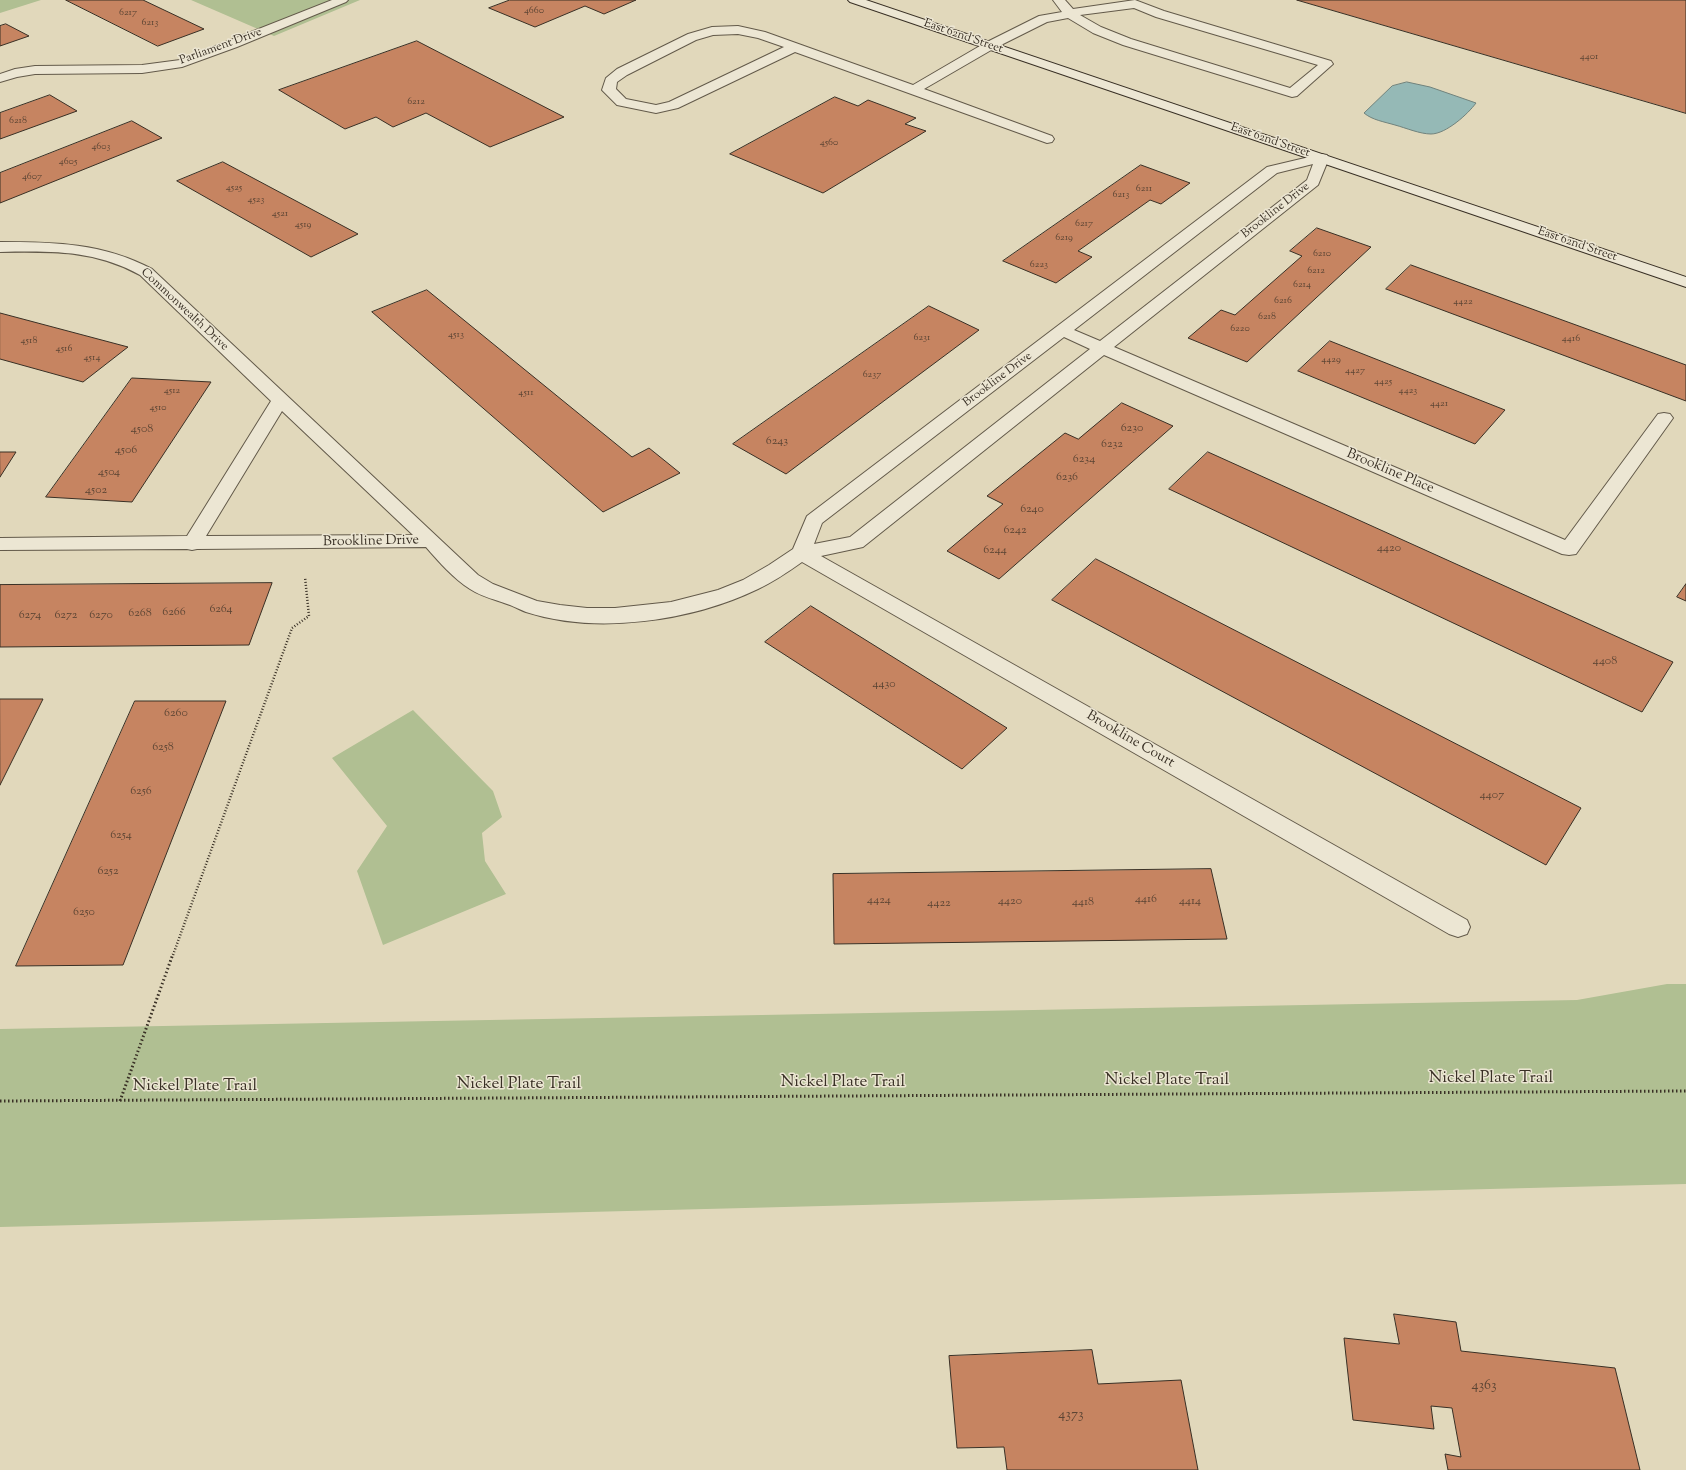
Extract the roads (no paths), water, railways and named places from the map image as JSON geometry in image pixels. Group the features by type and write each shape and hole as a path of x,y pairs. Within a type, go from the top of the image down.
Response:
{"street":[{"name":"Parliament Drive","path":"0,78 15,73 35,70 142,69 182,63 342,0"},
{"name":"East 62nd Street","path":"854,0 1686,282"},
{"path":"914,90 989,46 1043,19 1070,14 1134,2 1160,14 1327,64 1292,93 1128,42 1097,30 1070,14 1059,0"},
{"path":"795,47 673,105 656,109 622,102 609,90 611,81 622,72 692,37 712,31 738,30 761,35 795,47 914,90 1047,139"},
{"name":"Brookline Drive","path":"801,553 814,520 1272,170 1322,158"},
{"name":"Brookline Drive","path":"0,544 192,544 431,541 464,575 478,585 533,607 576,614 622,615 669,610 712,599 752,584 801,553 856,542 1313,182 1322,158"},
{"name":"Commonwealth Drive","path":"0,247 71,248 108,255 138,267 146,272 431,541"},
{"name":"Brookline Place","path":"1062,331 1570,550 1664,418"},
{"path":"192,544 280,400"},
{"name":"Brookline Court","path":"801,553 1458,927"}],"water":[{"path":"1407,82 1430,87 1476,103 1456,123 1443,131 1431,134 1418,132 1379,120 1364,113 1392,86"}]}
